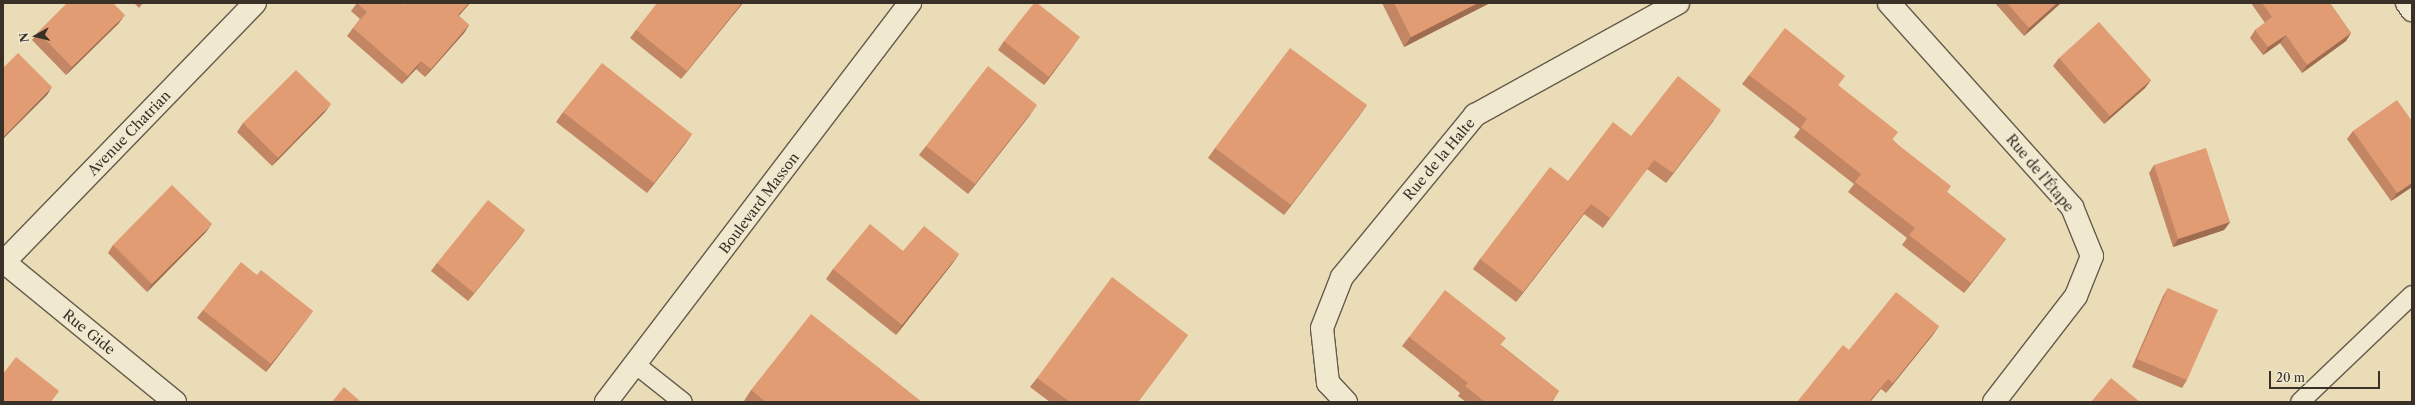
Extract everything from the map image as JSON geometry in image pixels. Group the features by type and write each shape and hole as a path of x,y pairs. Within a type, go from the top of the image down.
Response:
{"street":[{"name":"Avenue Chatrian","path":"3,263 255,3"},
{"name":"Boulevard Masson","path":"606,402 910,3"},
{"name":"Rue de la Halte","path":"1346,402 1328,383 1322,328 1342,277 1475,115 1678,3"},
{"name":"Rue de l'Étape","path":"1889,3 2072,207 2092,256 2076,296 1994,402"},
{"path":"2407,3 2412,10"},
{"name":"Rue Gide","path":"3,263 175,402"}],"lane":[{"path":"2300,402 2412,295"},
{"path":"635,364 683,402"}],"building":[{"path":"67,3 113,3 125,15 72,67 38,32"},
{"path":"357,3 403,3 405,5 407,3 469,3 458,15 469,25 431,69 421,61 408,76 353,28 367,12"},
{"path":"657,3 742,3 687,71 636,30"},
{"path":"1034,3 1037,3 1080,37 1049,77 1004,41"},
{"path":"1394,3 1478,3 1411,37"},
{"path":"2007,3 2057,3 2029,28"},
{"path":"2262,3 2330,3 2351,33 2307,65 2286,35 2268,47 2255,30 2272,17"},
{"path":"2099,22 2151,80 2110,116 2059,58"},
{"path":"1785,28 1845,76 1838,85 1898,132 1892,140 1951,186 1947,192 2006,239 1971,283 1909,235 1915,228 1855,182 1861,174 1801,127 1807,119 1749,75"},
{"path":"1290,48 1367,105 1291,205 1215,148"},
{"path":"18,53 52,87 3,137 3,68"},
{"path":"602,63 692,134 654,183 563,112"},
{"path":"988,66 1037,105 975,184 926,146"},
{"path":"296,70 331,104 278,158 243,123"},
{"path":"1678,76 1721,110 1673,173 1654,160 1610,218 1591,204 1523,292 1480,259 1550,167 1568,181 1613,122 1631,136"},
{"path":"2397,100 2412,121 2412,183 2397,193 2353,131"},
{"path":"2206,148 2230,222 2178,239 2154,165"},
{"path":"172,185 212,224 152,284 113,245"},
{"path":"488,200 525,230 474,293 437,263"},
{"path":"870,224 903,251 924,226 959,254 902,325 833,269"},
{"path":"241,262 257,275 261,270 313,311 271,364 203,310"},
{"path":"1112,277 1188,335 1138,402 1070,402 1037,378"},
{"path":"2168,288 2218,310 2187,380 2137,359"},
{"path":"1445,290 1506,338 1500,345 1559,391 1551,402 1485,402 1465,386 1468,383 1409,337"},
{"path":"1896,292 1939,326 1893,383 1888,379 1869,402 1797,402 1843,345 1849,350"},
{"path":"811,314 922,402 766,402 751,390"},
{"path":"16,357 59,391 51,402 3,402 3,374"},
{"path":"2111,378 2140,402 2091,402"},
{"path":"344,387 361,402 332,402"}]}
